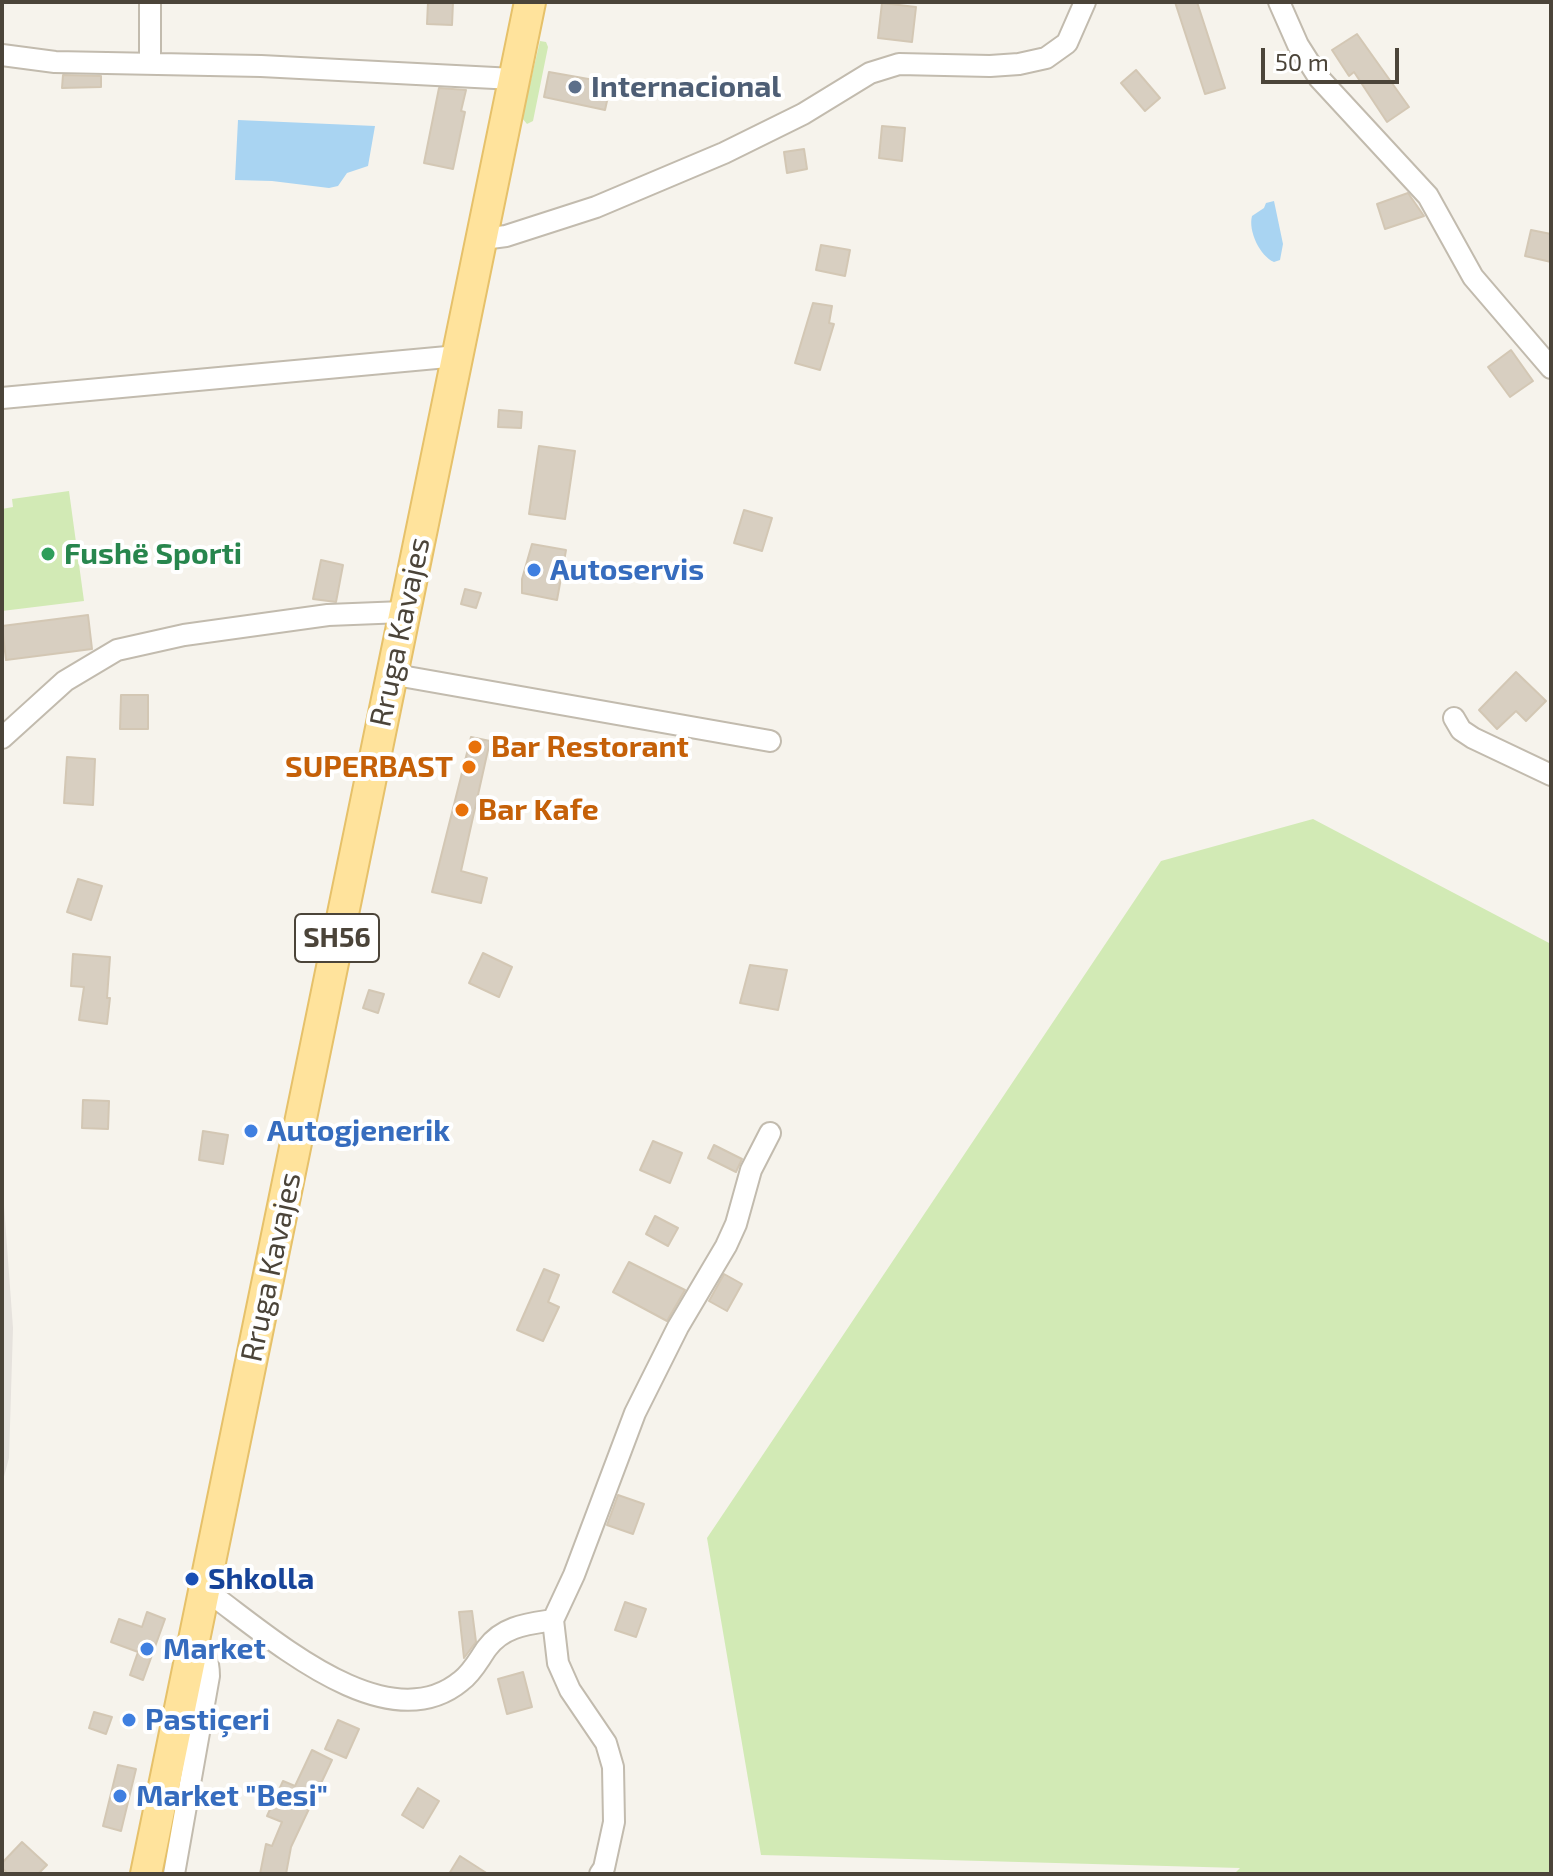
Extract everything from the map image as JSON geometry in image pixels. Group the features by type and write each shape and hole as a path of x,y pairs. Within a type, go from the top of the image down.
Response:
{"main road":[{"name":"Rruga Kavajes","path":"146,1874 530,2"}],"street":[{"path":"150,2 150,63"},
{"path":"483,239 506,236 596,207 724,153 803,114 870,73 899,64 1019,64 1046,58 1067,43 1085,2"},
{"path":"1279,2 1298,45 1319,78 1428,196 1473,277 1551,368"},
{"path":"2,55 55,62 385,71 514,79"},
{"path":"2,398 458,356"},
{"path":"2,738 65,681 117,650 184,635 328,615 403,612"},
{"path":"390,674 770,741"},
{"path":"1454,718 1461,730 1473,738 1551,775"},
{"path":"600,1874 614,1822 613,1767 606,1743 570,1690 558,1663 553,1620 574,1575 635,1413 678,1327 726,1246 736,1224 751,1170 770,1133"},
{"path":"204,1589 317,1669 395,1701 418,1701 441,1693 461,1682 488,1646 506,1631 520,1625 553,1620"},
{"path":"174,1874 209,1676 209,1662 204,1649 194,1637"}],"shaded area":[{"path":"2,1178 13,1328 9,1458 2,1484"}],"green space":[{"path":"540,41 546,42 548,47 533,121 527,124 522,118"},
{"name":"Fushë Sporti","path":"69,491 84,601 2,611 2,509 13,507 12,499"},
{"path":"1313,819 1551,944 1551,1874 1234,1874 1240,1868 761,1855 707,1538 1161,861"}],"water":[{"path":"238,120 375,126 368,166 347,173 338,186 329,188 235,180"},
{"path":"1274,201 1283,244 1280,260 1274,262 1260,249 1251,222 1252,216 1266,203"}],"building":[{"path":"428,2 453,2 452,25 427,24"},
{"path":"1175,2 1197,2 1225,88 1205,94"},
{"path":"882,3 916,7 912,42 878,38"},
{"path":"1357,34 1409,107 1387,122 1354,72 1349,76 1332,50"},
{"path":"1136,70 1160,98 1145,111 1121,83"},
{"path":"549,72 611,83 605,110 544,97"},
{"path":"63,75 101,76 101,87 62,88"},
{"path":"439,88 466,90 461,111 465,112 453,169 424,163"},
{"path":"882,126 905,128 902,161 879,158"},
{"path":"804,149 807,169 787,173 784,152"},
{"path":"1408,193 1424,216 1385,229 1377,204"},
{"path":"1531,230 1551,234 1551,262 1525,256"},
{"path":"821,245 850,250 845,276 816,270"},
{"path":"813,303 832,306 829,323 834,324 820,370 795,363"},
{"path":"1511,350 1533,381 1510,397 1488,367"},
{"path":"499,410 522,412 521,428 498,427"},
{"path":"539,446 575,451 565,519 529,514"},
{"path":"744,510 772,518 762,551 734,543"},
{"path":"532,544 566,550 557,600 522,593 522,579"},
{"path":"321,560 343,565 336,602 313,599"},
{"path":"465,589 481,593 476,608 461,604"},
{"path":"88,615 92,649 6,660 2,626"},
{"path":"1516,672 1546,701 1526,721 1516,711 1497,729 1479,710"},
{"path":"121,695 148,695 148,729 120,729"},
{"path":"471,737 490,741 461,871 487,878 481,903 432,892"},
{"path":"67,757 95,759 93,805 64,803"},
{"path":"78,879 102,886 91,920 67,912"},
{"path":"483,953 512,967 499,997 469,983"},
{"path":"73,954 110,957 107,1024 79,1020 84,987 71,986"},
{"path":"750,965 787,970 778,1010 740,1003"},
{"path":"369,990 384,994 378,1013 363,1008"},
{"path":"83,1100 109,1101 108,1129 82,1128"},
{"path":"203,1131 228,1135 223,1164 199,1160"},
{"path":"653,1141 682,1153 670,1183 640,1170"},
{"path":"714,1145 742,1159 736,1172 708,1158"},
{"path":"655,1216 678,1228 668,1246 646,1234"},
{"path":"629,1262 685,1290 667,1321 613,1292"},
{"path":"544,1269 559,1275 548,1302 559,1307 543,1341 517,1330"},
{"path":"724,1274 742,1284 727,1311 709,1301"},
{"path":"618,1495 644,1504 633,1534 607,1525"},
{"path":"625,1602 646,1609 636,1637 615,1630"},
{"path":"472,1611 476,1642 464,1658 459,1612"},
{"path":"147,1612 165,1619 143,1680 130,1675 138,1652 111,1642 119,1619 142,1627"},
{"path":"523,1672 532,1707 507,1714 498,1679"},
{"path":"94,1712 112,1717 106,1734 89,1728"},
{"path":"338,1720 359,1729 346,1758 325,1749"},
{"path":"312,1750 332,1760 291,1847 286,1874 260,1874 266,1844 272,1846 282,1822 267,1816 283,1781 295,1786"},
{"path":"118,1765 136,1769 121,1831 103,1826"},
{"path":"418,1788 439,1801 423,1828 402,1815"},
{"path":"22,1842 47,1865 38,1874 8,1874 2,1868 2,1863"},
{"path":"460,1856 488,1874 449,1874"}],"place":[{"name":"Internacional","path":"575,87"},
{"name":"Fushë Sporti","path":"48,554"},
{"name":"Autoservis","path":"534,570"},
{"name":"Bar Restorant","path":"475,747"},
{"name":"SUPERBAST","path":"469,767"},
{"name":"Bar Kafe","path":"462,810"},
{"name":"Autogjenerik","path":"251,1131"},
{"name":"Shkolla","path":"192,1579"},
{"name":"Market","path":"147,1649"},
{"name":"Pastiçeri","path":"129,1720"},
{"name":"Market \"Besi\"","path":"120,1796"}]}
